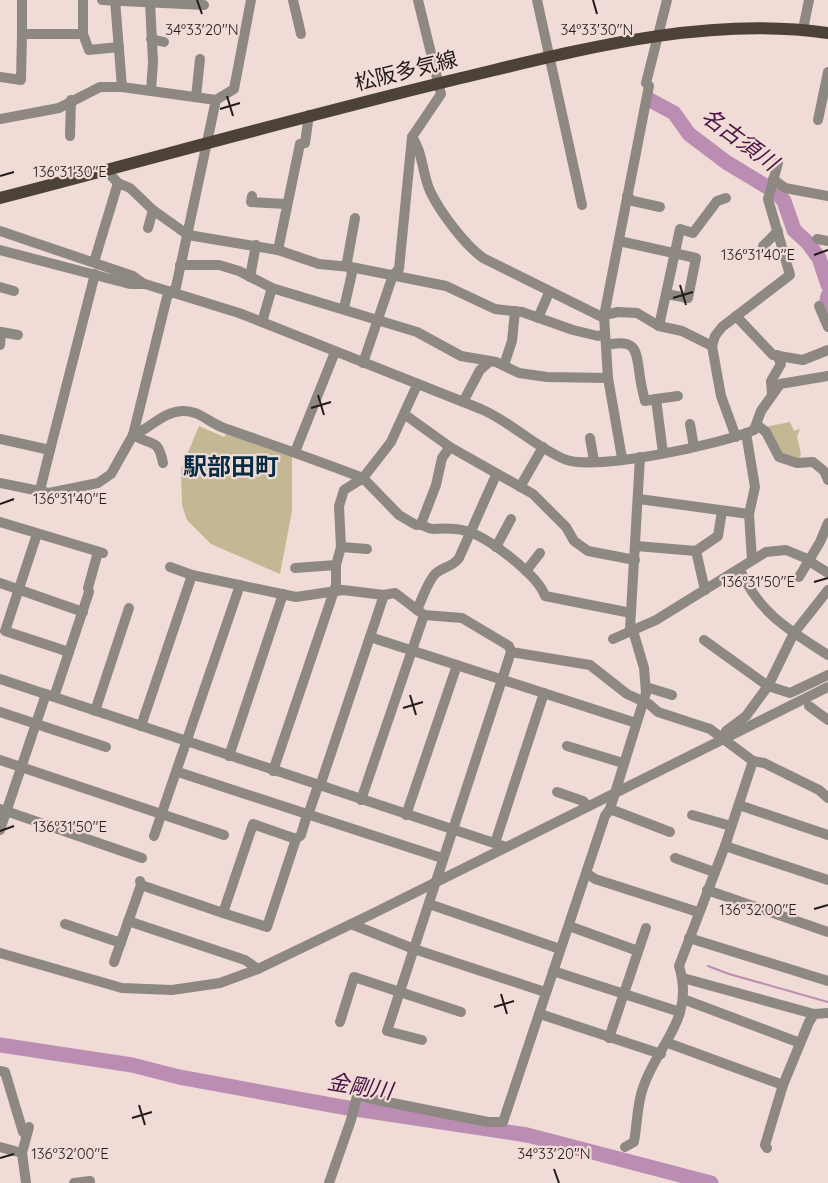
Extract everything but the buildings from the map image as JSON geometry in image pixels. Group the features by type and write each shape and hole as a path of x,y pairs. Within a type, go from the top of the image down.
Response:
{"main road":[{"name":"松阪多気線","path":"0,198 309,115 550,58 657,37 728,28 803,29 828,33"}],"street":[{"path":"0,77 21,80 22,0"},
{"path":"83,0 83,34 89,50 119,47"},
{"path":"102,0 204,5"},
{"path":"115,0 122,87"},
{"path":"0,119 59,108 100,87 122,87 216,100 234,89 251,0"},
{"path":"293,0 300,34"},
{"path":"363,363 380,320 393,275 399,269 402,213 412,137 441,94 418,0"},
{"path":"537,0 582,205"},
{"path":"622,458 608,378 604,316 649,86 646,83 667,0"},
{"path":"803,29 809,0"},
{"path":"150,2 153,62 151,91"},
{"path":"22,34 83,34"},
{"path":"151,39 164,42"},
{"path":"196,97 200,59"},
{"path":"818,120 828,72"},
{"path":"70,136 71,100"},
{"path":"0,483 49,492 104,479 116,465 133,435 167,297 176,287 216,100"},
{"path":"278,250 286,204 300,144 305,142 309,115"},
{"path":"412,137 417,143 430,191 469,247 509,273 604,316 618,312 632,313 659,326 682,331 712,346"},
{"path":"752,560 748,514 755,488 741,435 721,396 712,346 717,331 790,275 768,198 778,163"},
{"path":"107,171 118,183 130,188 153,210 188,235 256,245 319,264 351,267 446,286 495,309 515,311 605,340 624,343 634,349 638,355 645,401 678,396"},
{"path":"773,181 785,188 828,196"},
{"path":"94,262 118,183"},
{"path":"252,196 251,202 286,204"},
{"path":"627,196 633,201 660,207"},
{"path":"659,326 680,230 693,233 717,201 726,198"},
{"path":"148,228 153,210"},
{"path":"344,308 352,273 347,262 356,218"},
{"path":"0,231 133,276 145,284 262,322 464,402 498,416 543,447 568,460 594,461 640,457 741,435 754,430 772,394 780,384 797,379 828,376"},
{"path":"763,246 778,231"},
{"path":"619,241 696,258 688,298 666,294"},
{"path":"250,277 256,245"},
{"path":"0,250 130,284 145,284"},
{"path":"78,270 82,258"},
{"path":"180,265 219,265 272,288 417,332 481,364 504,365 519,373 547,377 608,378"},
{"path":"40,490 95,274"},
{"path":"0,287 14,291"},
{"path":"262,322 272,288"},
{"path":"538,318 548,295"},
{"path":"819,306 828,327"},
{"path":"504,365 513,341 515,311"},
{"path":"736,316 770,353 777,356 803,360 828,350"},
{"path":"0,345 1,332 18,335"},
{"path":"295,452 335,352"},
{"path":"772,394 771,381 781,364 777,356"},
{"path":"464,402 481,364"},
{"path":"273,771 336,585 336,565 341,548 339,515 342,493 363,478 391,442 417,385"},
{"path":"656,399 663,453"},
{"path":"133,435 143,431 158,418 178,411 187,411 221,427 363,478 399,515 416,525 421,524 432,530 438,528 471,533 496,547 526,572 543,589 545,596 631,613"},
{"path":"404,414 450,447 541,500 574,541 588,551 635,560"},
{"path":"690,424 694,447"},
{"path":"756,425 766,432 779,457 797,463 813,462 824,471 828,480"},
{"path":"133,435 155,442 161,450 163,463"},
{"path":"590,438 594,461"},
{"path":"0,439 50,450"},
{"path":"421,524 436,485 442,458 450,447"},
{"path":"520,487 543,447"},
{"path":"329,1183 357,1096 488,1122 503,1122 644,703 646,687 644,668 634,634 630,629 640,457"},
{"path":"361,800 412,651 421,612 433,576 437,572 454,566 496,475"},
{"path":"639,499 748,514"},
{"path":"636,546 696,551 718,536 722,511"},
{"path":"496,547 512,519"},
{"path":"0,522 100,553 69,652 35,724 22,767 3,810 0,830"},
{"path":"799,577 828,523"},
{"path":"37,534 4,631 69,652"},
{"path":"341,548 367,549"},
{"path":"613,639 630,629 637,630 656,620 740,570 752,560 777,549 786,550 809,560 828,573"},
{"path":"696,551 705,590"},
{"path":"526,572 540,553"},
{"path":"295,568 336,565"},
{"path":"170,567 192,575 301,597 349,590 384,595 395,593 431,617 451,616 472,622 509,646 511,652 387,1031 422,1040"},
{"path":"740,570 748,588 778,624 828,655"},
{"path":"141,726 192,575"},
{"path":"0,583 82,612"},
{"path":"154,836 240,585"},
{"path":"828,590 794,633 768,686 746,716 723,733 729,746 753,761 764,763 819,789 828,798"},
{"path":"229,756 283,594"},
{"path":"114,962 140,883 267,927 296,839 301,835 319,786 384,595"},
{"path":"95,711 129,608"},
{"path":"370,638 636,723"},
{"path":"704,640 768,686 790,693 828,675"},
{"path":"511,652 590,665 627,694 677,720 696,724 725,738"},
{"path":"406,815 457,665"},
{"path":"0,679 501,845"},
{"path":"646,687 672,695"},
{"path":"0,953 100,983 150,990 206,986 258,969 436,881 501,845 588,806 826,691"},
{"path":"501,845 544,693"},
{"path":"809,706 828,720"},
{"path":"0,712 106,747"},
{"path":"567,746 623,763"},
{"path":"0,760 224,835"},
{"path":"625,1147 634,1142 642,1090 668,1043 680,1012 683,999 683,978 679,966 725,846 753,761"},
{"path":"177,772 442,858"},
{"path":"557,792 583,801 588,806"},
{"path":"739,805 828,835"},
{"path":"610,809 670,832"},
{"path":"3,810 142,858"},
{"path":"693,815 731,826"},
{"path":"223,913 253,824 296,839"},
{"path":"725,846 828,880"},
{"path":"675,858 714,872"},
{"path":"588,874 595,879 698,912"},
{"path":"707,890 828,932"},
{"path":"429,904 560,949"},
{"path":"128,921 245,960 258,969"},
{"path":"65,924 121,943"},
{"path":"351,924 414,949 546,992"},
{"path":"569,926 639,951"},
{"path":"609,1038 646,928"},
{"path":"689,938 828,981"},
{"path":"554,971 625,992 680,1012"},
{"path":"340,1022 354,977 462,1012"},
{"path":"683,978 814,1014 828,1013"},
{"path":"683,999 800,1043"},
{"path":"540,1014 661,1054"},
{"path":"767,1148 765,1145 783,1085 814,1014"},
{"path":"668,1043 783,1085"},
{"path":"0,1071 5,1072 22,1132"},
{"path":"19,1097 30,1130 22,1153 26,1183"},
{"path":"0,1147 22,1153"},
{"path":"74,1178 90,1182"}],"shaded area":[{"path":"790,422 794,431 800,429 797,437 801,454 799,459 781,453 765,427"},
{"path":"199,426 224,437 228,431 292,456 292,511 280,574 211,544 187,520 182,505 181,469"}],"waterway":[{"name":"名古須川","path":"650,100 674,113 689,134 726,162 777,193 784,201 794,230 819,258 828,285"},
{"name":"名古須川","path":"828,296 826,305 828,315"},
{"path":"708,966 828,1002"},
{"name":"金剛川","path":"0,1045 132,1065 179,1077 342,1107 527,1135 711,1183"}],"district":[{"name":"駅部田町","path":"231,467"}]}
